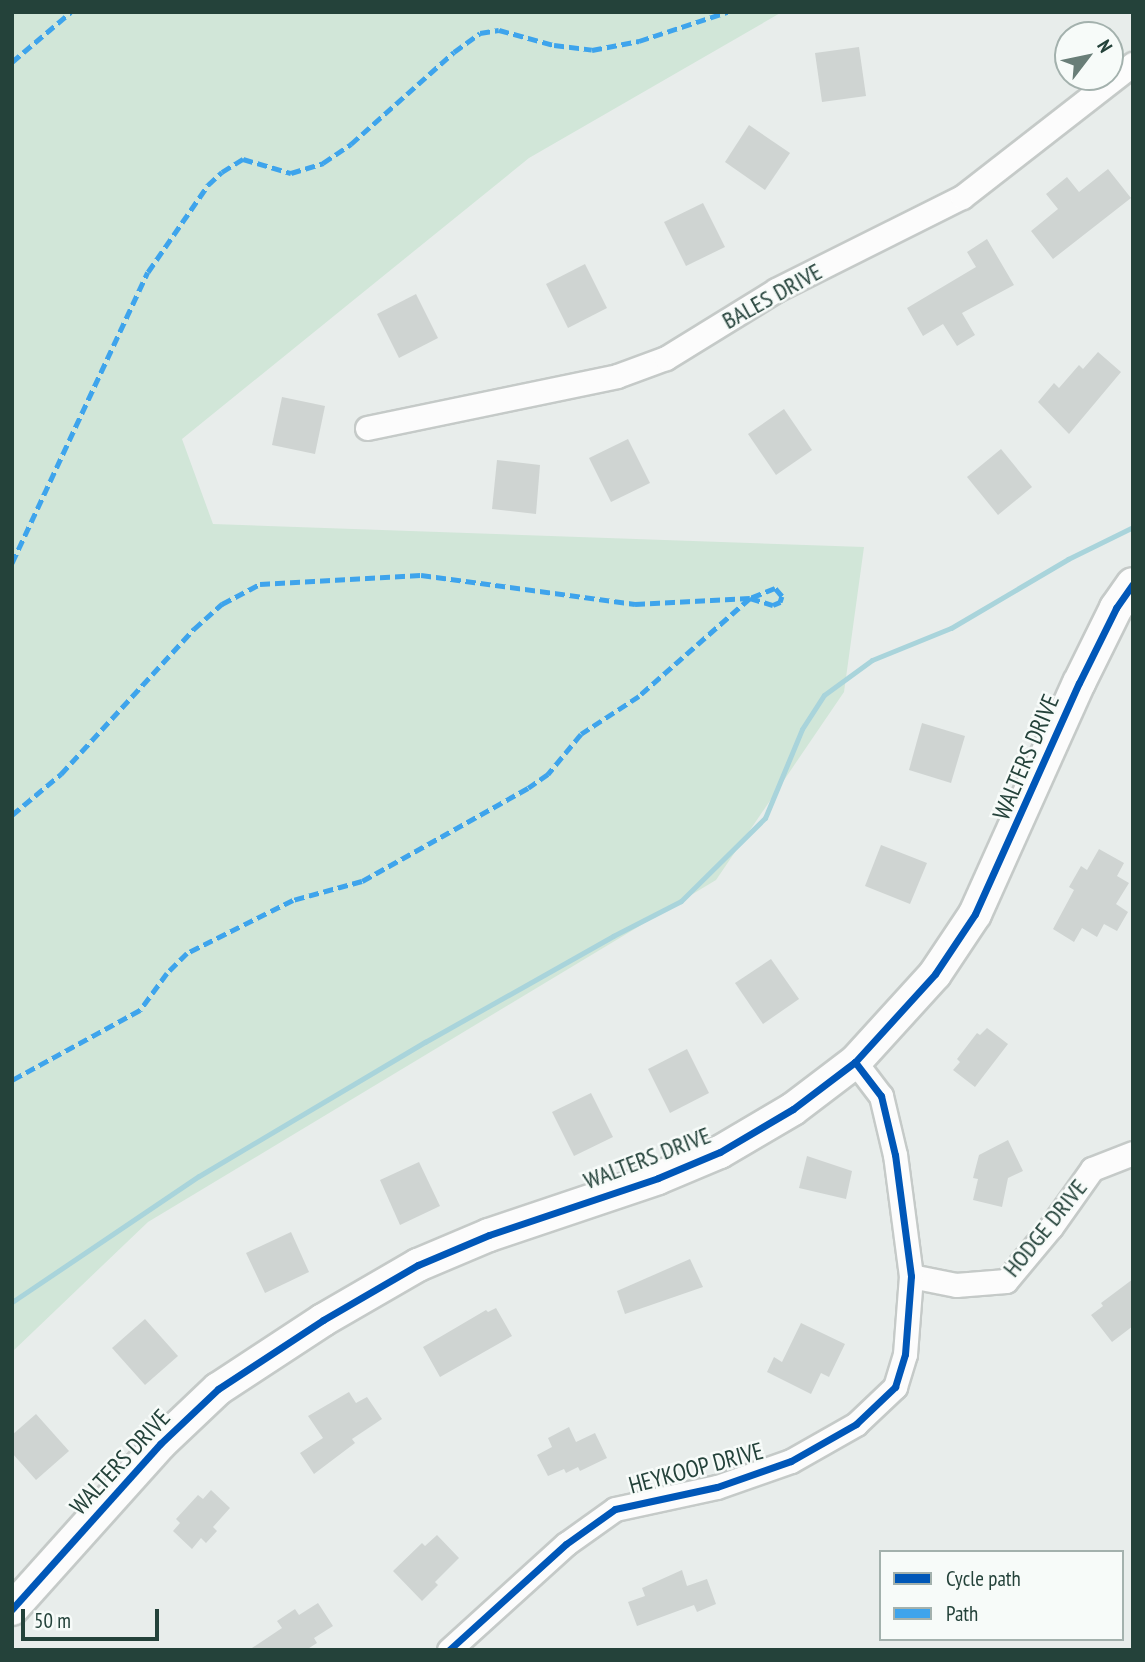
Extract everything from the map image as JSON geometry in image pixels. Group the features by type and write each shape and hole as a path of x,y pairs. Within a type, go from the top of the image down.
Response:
{"street":[{"name":"BALES DRIVE","path":"368,428 617,376 666,358 776,290 962,197 1133,64"},
{"name":"WALTERS DRIVE","path":"12,1609 160,1444 218,1389 323,1320 418,1265 489,1235 658,1178 720,1152 793,1109 855,1062 935,974 975,914 1079,683 1116,608 1133,584"},
{"name":"HEYKOOP DRIVE","path":"449,1650 566,1544 615,1509 717,1488 791,1461 856,1424 895,1387 905,1354 911,1276 895,1155 881,1096 855,1062"},
{"name":"HODGE DRIVE","path":"911,1276 956,1285 1006,1281 1051,1227 1092,1170 1133,1153"}],"green space":[{"path":"12,12 782,12 529,158 182,439 213,524 864,547 844,692 716,880 148,1222 12,1352"}],"building":[{"path":"859,47 866,96 822,102 815,53"},
{"path":"749,125 790,153 765,190 725,162"},
{"path":"1108,169 1131,198 1053,259 1031,231 1058,209 1046,194 1067,177 1079,192"},
{"path":"703,203 725,247 686,266 664,222"},
{"path":"987,239 1014,285 962,313 975,335 957,346 943,324 923,336 907,308 976,267 967,252"},
{"path":"585,264 607,308 568,328 546,284"},
{"path":"416,294 438,338 399,358 377,314"},
{"path":"1098,352 1121,372 1069,434 1038,402 1054,383 1059,388 1079,365 1083,369"},
{"path":"282,397 325,406 315,454 272,445"},
{"path":"784,409 812,450 776,475 748,434"},
{"path":"628,439 650,483 611,502 589,458"},
{"path":"1001,449 1032,487 998,515 967,477"},
{"path":"497,460 540,465 536,514 492,509"},
{"path":"922,723 965,736 951,783 909,770"},
{"path":"881,845 927,863 910,904 865,886"},
{"path":"1099,849 1124,863 1117,876 1129,883 1116,904 1128,912 1117,931 1104,924 1097,937 1082,928 1074,942 1053,929 1074,890 1069,887 1081,866 1087,870"},
{"path":"771,959 799,999 763,1024 735,983"},
{"path":"987,1028 1008,1044 975,1087 953,1070 960,1062 957,1059 977,1033 980,1035"},
{"path":"687,1049 709,1093 670,1113 648,1069"},
{"path":"591,1093 613,1137 574,1156 552,1112"},
{"path":"1008,1140 1023,1171 1008,1178 1002,1207 973,1200 978,1179 973,1178 979,1155"},
{"path":"807,1156 852,1171 846,1199 799,1188"},
{"path":"419,1162 440,1206 400,1225 380,1180"},
{"path":"291,1232 309,1272 265,1293 246,1253"},
{"path":"690,1259 703,1287 625,1314 617,1291"},
{"path":"1133,1279 1133,1326 1112,1342 1091,1315 1103,1306 1101,1303"},
{"path":"496,1308 512,1336 440,1377 423,1347 486,1310 488,1312"},
{"path":"145,1319 178,1356 145,1385 112,1348"},
{"path":"801,1323 845,1344 829,1377 821,1373 811,1394 767,1372 774,1357 782,1362"},
{"path":"349,1392 356,1403 367,1397 382,1419 352,1439 355,1443 314,1474 300,1453 323,1438 308,1416"},
{"path":"36,1414 69,1451 36,1480 12,1453 12,1435"},
{"path":"569,1427 576,1442 595,1433 607,1458 580,1471 578,1467 566,1473 564,1469 548,1476 537,1455 552,1447 548,1438"},
{"path":"211,1490 230,1508 213,1527 217,1531 206,1543 201,1538 192,1549 173,1531 180,1523 176,1519 198,1495 203,1499"},
{"path":"437,1535 459,1558 435,1582 438,1585 422,1601 393,1571 422,1543 425,1546"},
{"path":"682,1570 687,1586 707,1579 716,1604 697,1612 694,1605 637,1626 628,1602 645,1596 642,1588"},
{"path":"318,1603 333,1626 314,1638 317,1643 306,1650 249,1650 282,1628 277,1621 295,1609 299,1615"}],"waterway":[{"path":"12,1302 199,1176 425,1042 613,936 681,901 765,818 802,729 824,695 872,660 951,628 1068,559 1133,527"}],"marked path":[{"path":"12,62 71,12"},
{"path":"12,563 148,272 208,185 222,172 243,159 291,173 323,163 351,144 454,52 480,33 499,30 554,45 592,50 639,41 727,12"},
{"path":"12,815 61,774 194,629 222,604 260,584 421,575 635,604 750,598 773,605 780,602 782,596 775,588 750,598 639,696 581,734 548,774 528,788 362,881 293,900 187,953 167,973 140,1010 12,1080"}],"cycle path":[{"path":"12,1609 160,1444 218,1389 323,1320 418,1265 489,1235 658,1178 720,1152 793,1109 855,1062 935,974 975,914 1079,683 1116,608 1133,584"},
{"path":"449,1650 566,1544 615,1509 717,1487 791,1461 856,1424 895,1387 905,1354 911,1276 895,1155 881,1096 855,1062"}]}
